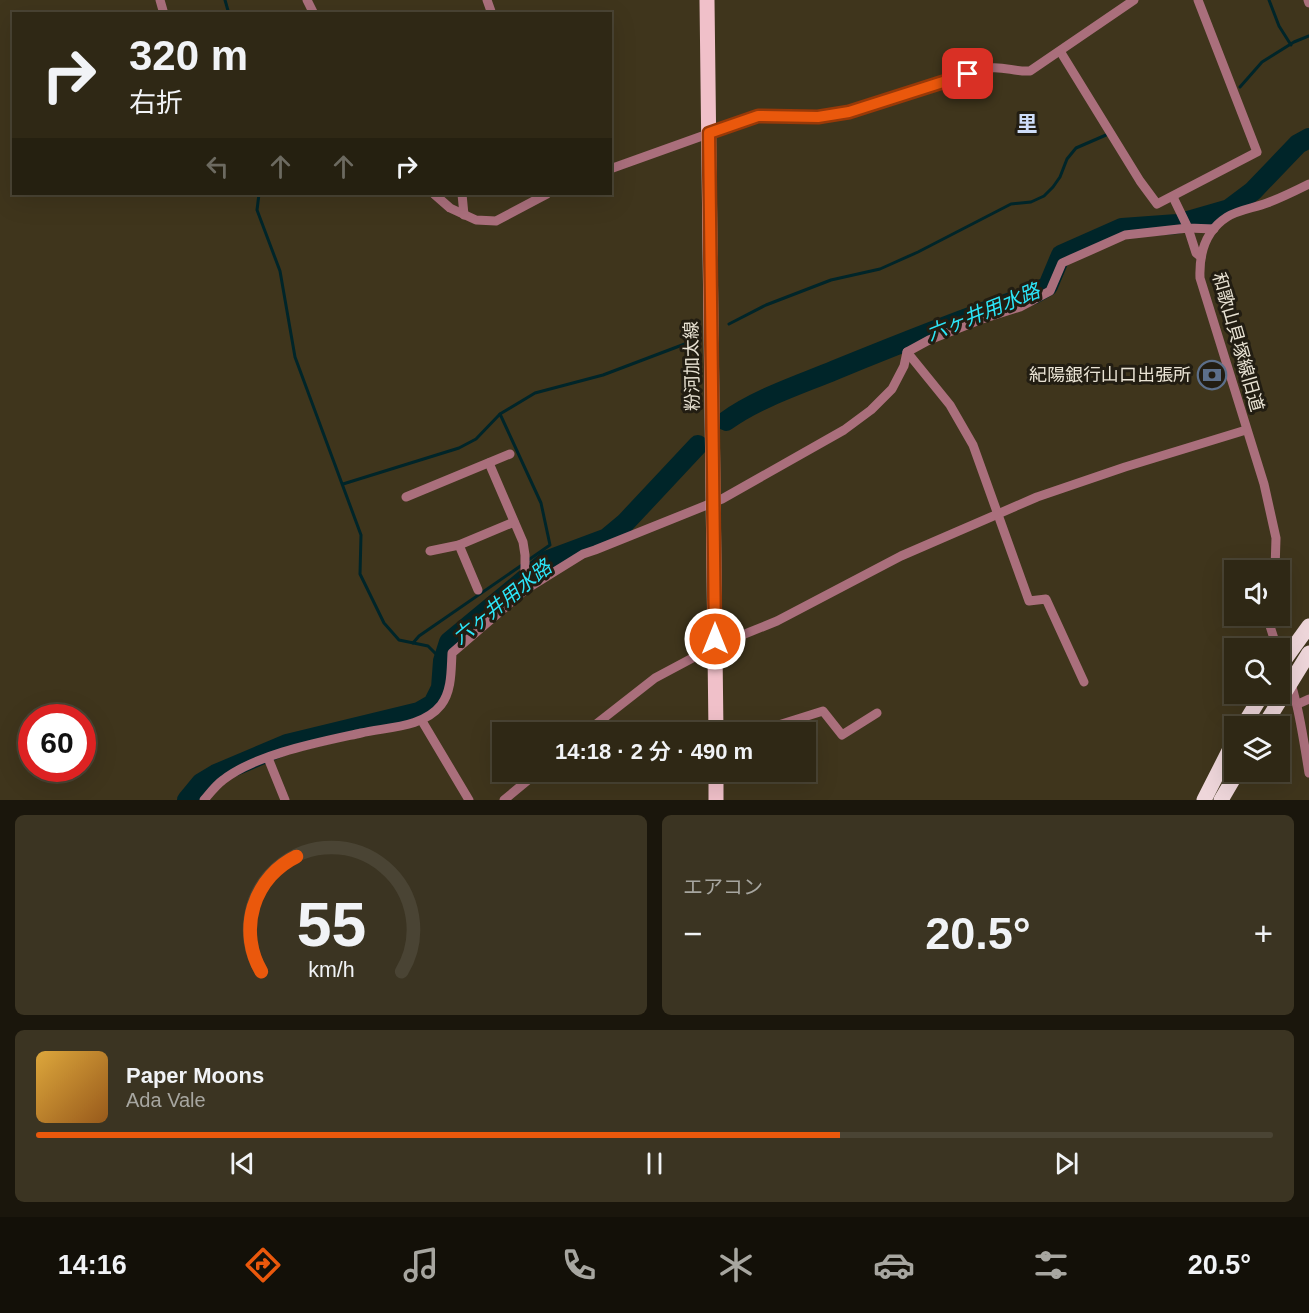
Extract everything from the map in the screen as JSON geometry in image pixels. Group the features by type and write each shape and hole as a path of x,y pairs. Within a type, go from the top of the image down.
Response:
{"highway":[{"path":"1290,646 1309,626"},
{"path":"1270,716 1309,653"},
{"path":"1204,800 1224,761"},
{"path":"1221,800 1232,782"}],"main road":[{"name":"粉河加太線","path":"707,0 716,722"},
{"path":"716,782 716,800"}],"street":[{"path":"612,168 758,116 818,117 849,112 989,68 1002,66 1017,72 1030,71 1134,0"},
{"path":"1060,51 1140,181 1157,204 1257,152 1198,0"},
{"path":"206,799 223,780 279,753 360,733 422,721 440,707 447,696 452,653 525,590 583,554 714,502 747,486 835,435 871,410 896,382 904,366 907,352 929,340 1020,307 1050,291 1062,263 1125,235 1188,228 1214,229 1228,216 1269,203 1309,184"},
{"path":"435,195 450,208 464,215 476,220 496,221 545,195"},
{"path":"462,195 464,215"},
{"path":"1173,197 1188,228 1196,253 1201,257"},
{"name":"和歌山貝塚線旧道","path":"1214,229 1205,241 1201,257 1200,278 1264,484 1276,538 1275,560"},
{"path":"907,352 950,405 973,445 1029,601 1046,599 1084,682"},
{"path":"599,722 655,678 715,646 777,621 901,556 1037,497 1114,470 1246,430"},
{"path":"406,497 510,454"},
{"path":"489,463 523,542 525,590"},
{"path":"430,552 459,545 514,522"},
{"path":"459,545 477,590"},
{"path":"1290,676 1298,704 1309,773"},
{"path":"1298,704 1309,699"},
{"path":"788,722 823,711 842,735 877,713"},
{"path":"422,721 469,800"},
{"path":"268,758 285,800"},
{"path":"504,800 526,782"}],"waterway":[{"path":"225,0 228,12"},
{"path":"1269,0 1279,26 1291,45"},
{"path":"1240,87 1262,62 1294,42 1309,36"},
{"path":"729,324 766,305 831,280 880,269 1011,204 1031,202 1044,196 1060,177 1067,159 1076,148 1106,135"},
{"name":"六ヶ井用水路","path":"726,421 751,405 793,387 934,330 1034,294 1048,286 1061,255 1122,228 1177,224 1229,209 1253,191 1298,144 1309,138"},
{"path":"259,195 257,210 280,271 295,357 361,535 360,574 384,623 399,640 428,646 443,661"},
{"path":"343,484 459,448 476,439 500,414 535,393 603,375 698,339"},
{"path":"500,414 541,503 550,545 527,561"},
{"name":"六ヶ井用水路","path":"187,800 201,783 216,774 287,744 419,712 433,704 441,688 443,661 449,642 548,560 607,538 625,523 698,445"},
{"path":"413,643 419,636 522,565"}],"place":[{"name":"紀陽銀行山口出張所","path":"1212,375"}],"district":[{"name":"里","path":"1027,124"}],"route":[{"path":"715,639 709,133 758,116 818,117 849,112 968,74"}]}
